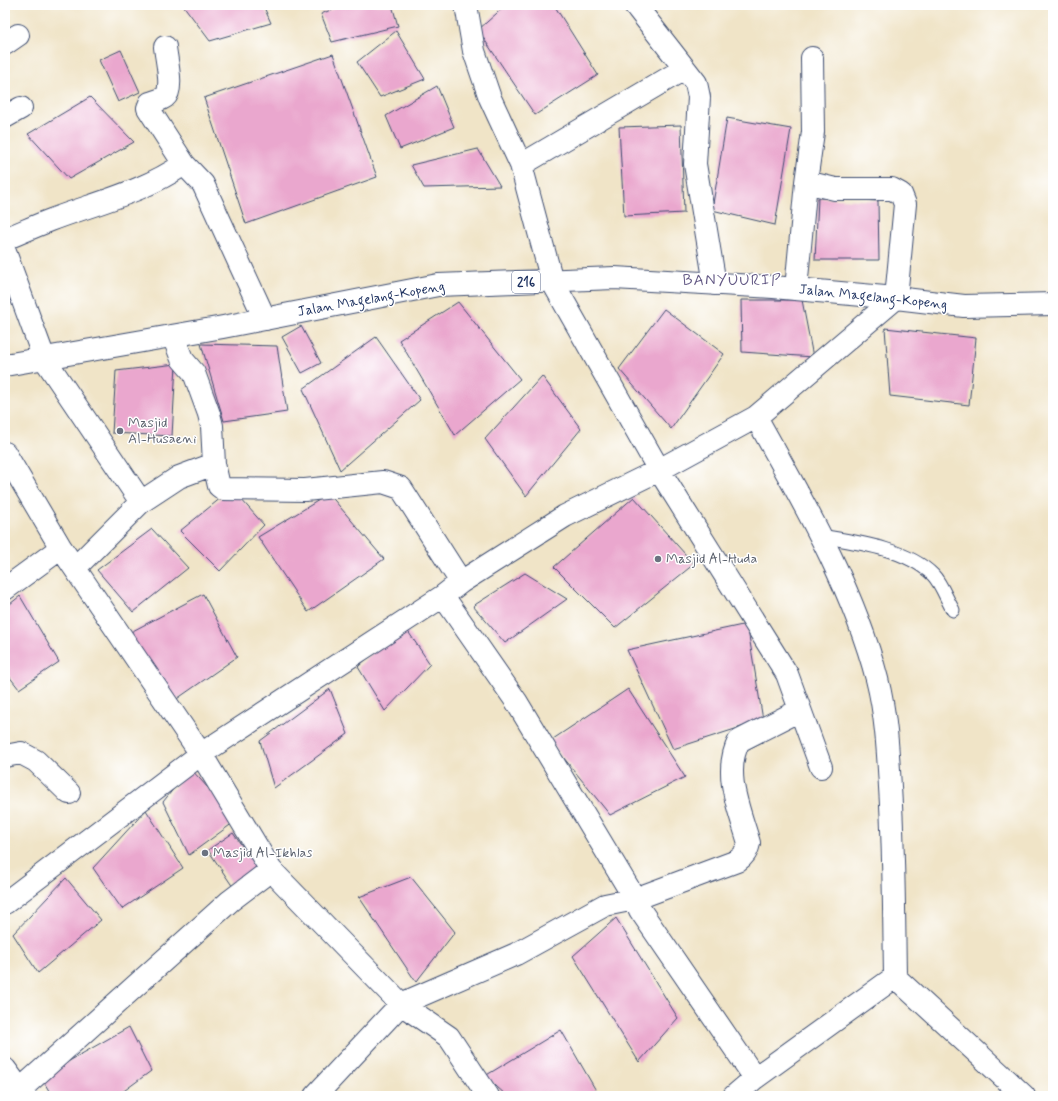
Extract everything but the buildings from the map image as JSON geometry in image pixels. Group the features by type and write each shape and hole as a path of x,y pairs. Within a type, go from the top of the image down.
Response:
{"street":[{"path":"466,5 474,51 485,84 521,165 552,281 660,470 787,674 821,767"},
{"path":"635,5 696,83 699,97 695,164 715,284"},
{"path":"165,47 170,85 168,93 165,97 150,103 148,108 184,164 203,184 265,319"},
{"path":"796,289 806,182 813,132 812,58"},
{"path":"521,165 684,68"},
{"path":"5,239 51,220 107,202 174,171 184,164"},
{"path":"5,903 201,754 443,596 461,582 565,516 660,470 756,417 896,298 905,204 901,194 892,189 835,189 806,182"},
{"path":"5,252 44,358 142,502"},
{"name":"Jalan Magelang-Kopeng","path":"5,365 173,336 438,285 614,278 796,289 964,306 1053,304"},
{"path":"173,336 182,359 194,373 209,414 212,426 214,464 219,486 223,489 305,490 383,482 401,488 461,582"},
{"path":"756,417 820,536 861,626 878,680 887,732 893,846 895,977 1024,1096"},
{"path":"5,453 61,548 201,754 271,870 401,1004 449,1037 488,1096"},
{"path":"75,568 142,502 179,477 214,464"},
{"path":"5,590 61,548"},
{"path":"443,596 516,701 635,899 640,910 755,1078"},
{"path":"315,1096 401,1004 516,954 605,905 635,899 736,861 744,856 749,843 731,773 737,745 739,742 800,710"},
{"path":"5,756 21,753 36,761 69,793"},
{"path":"5,1069 20,1094 230,901 271,870"},
{"path":"734,1096 755,1078 895,977"}],"lane":[{"path":"820,536 868,544 907,558 933,575 953,610"}],"place":[{"name":"Masjid Al-Husaeni","path":"120,431"},
{"name":"Masjid Al-Huda","path":"658,559"},
{"name":"Masjid Al-Ikhlas","path":"205,853"}],"district":[{"name":"BANYUURIP","path":"732,280"}]}
